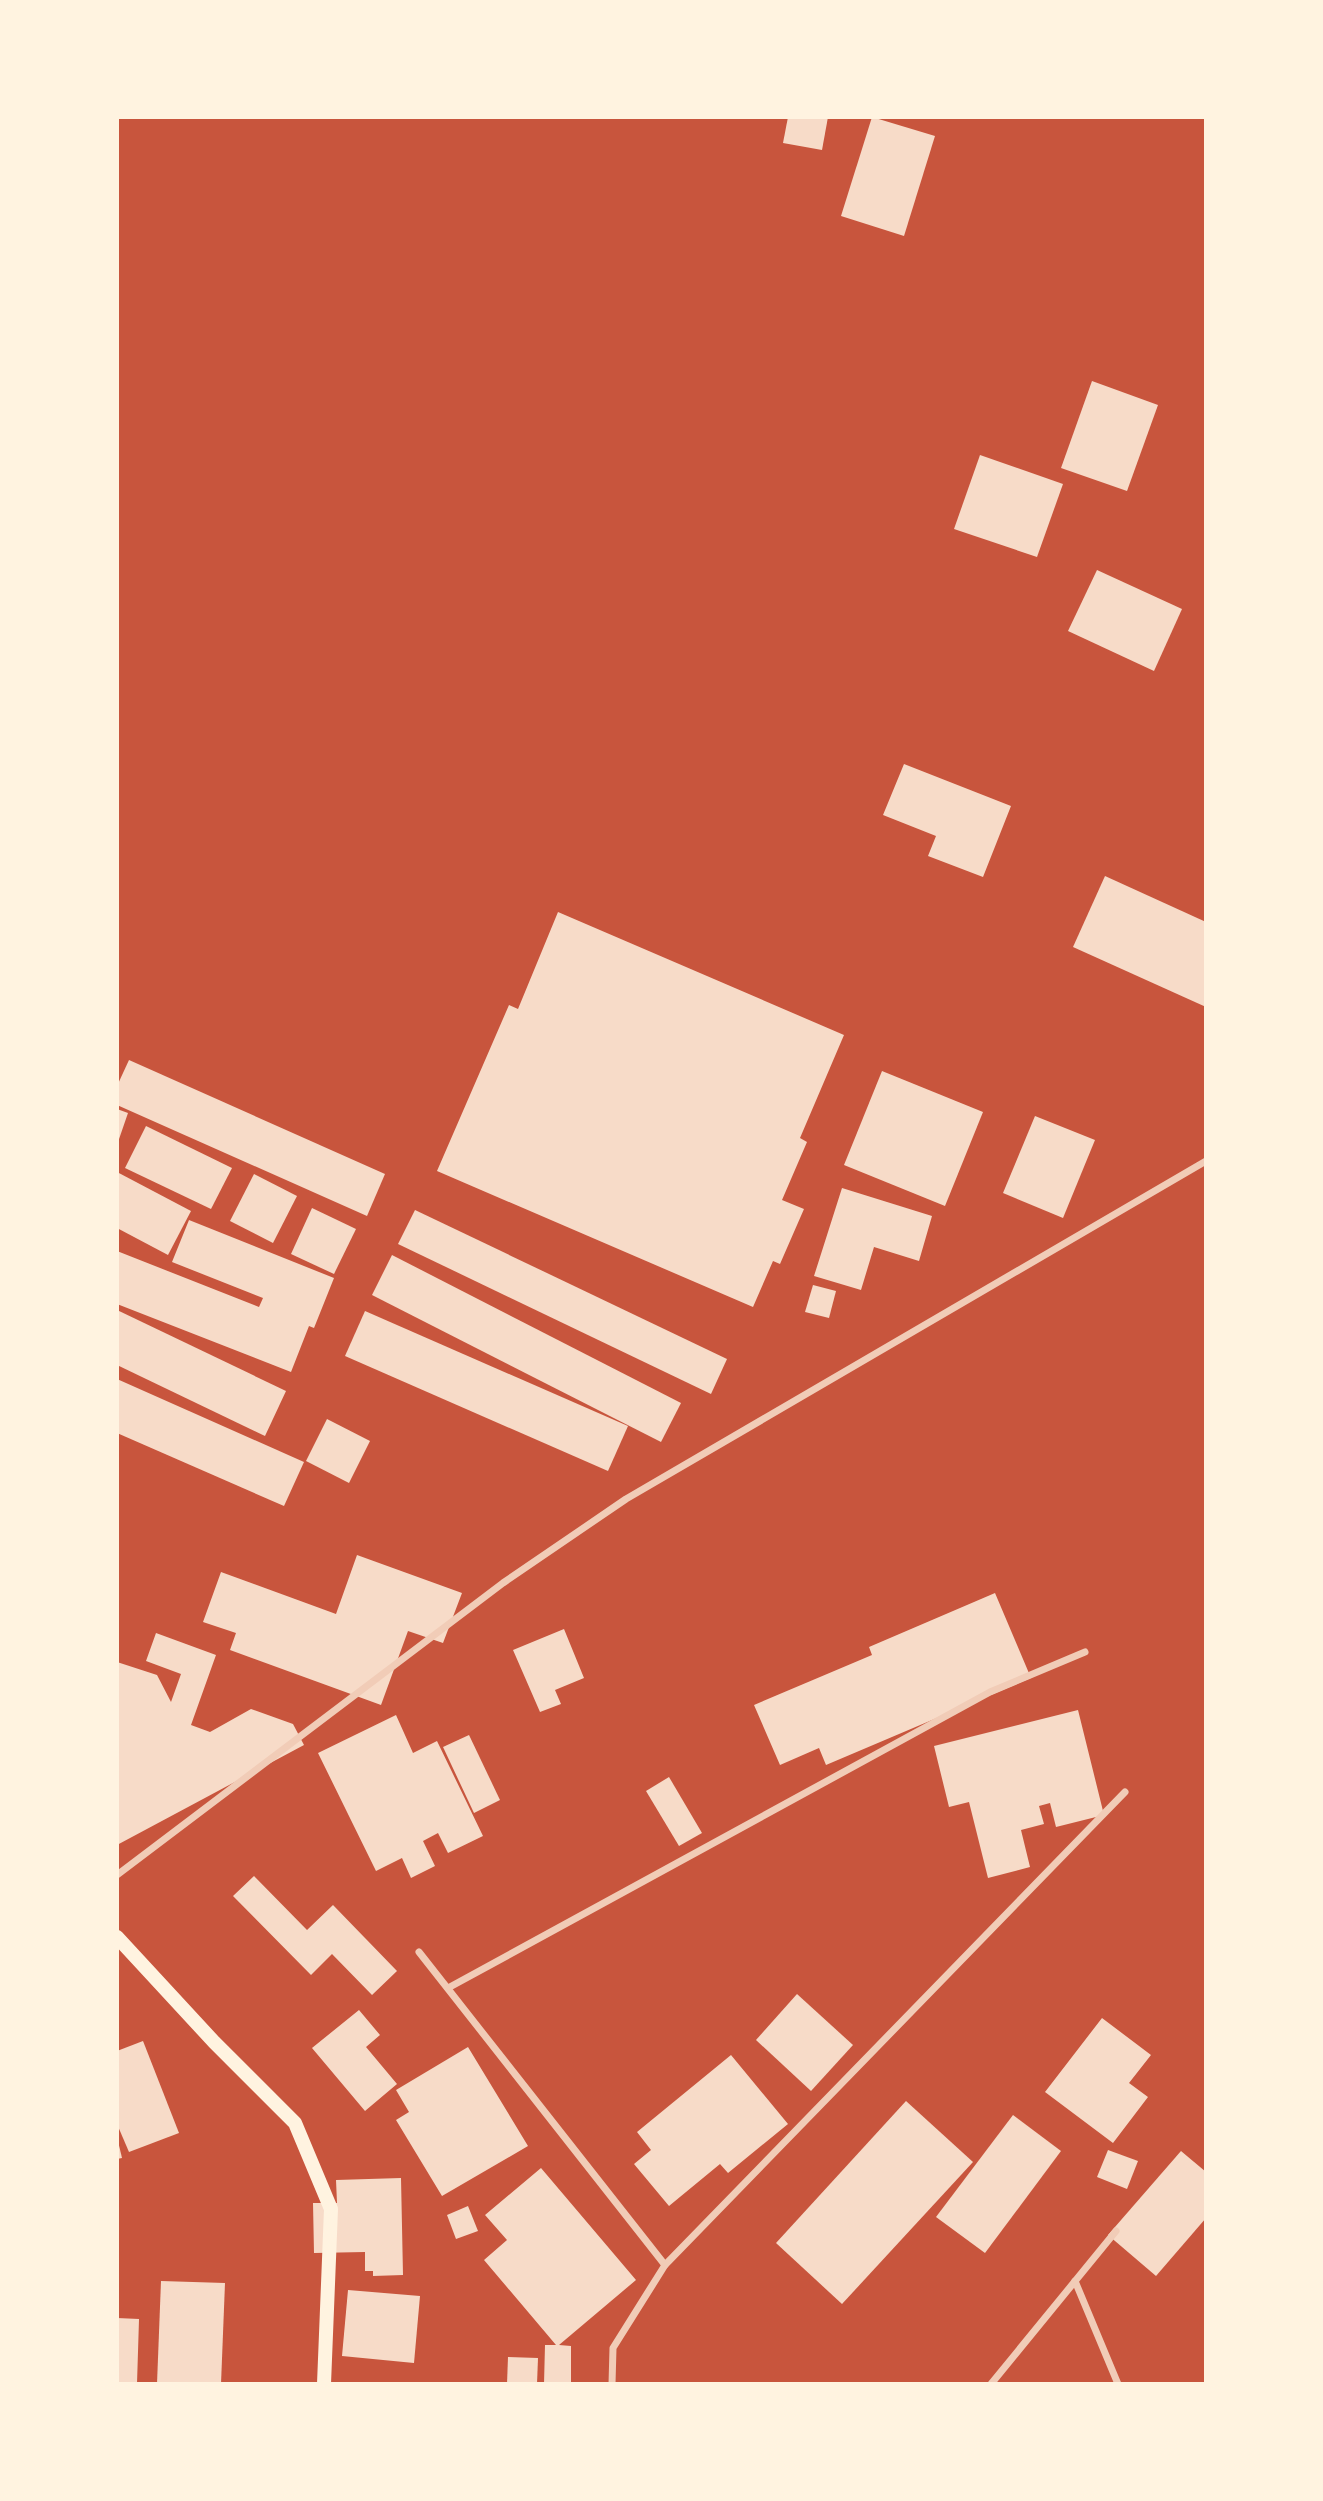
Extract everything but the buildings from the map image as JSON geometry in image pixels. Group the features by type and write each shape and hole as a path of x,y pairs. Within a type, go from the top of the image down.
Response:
{"main road":[{"path":"118,1938 214,2042 296,2123 331,2210 324,2384"}],"street":[{"path":"117,1875 503,1583 626,1499 1206,1161"},
{"path":"447,1988 990,1692 1085,1652"},
{"path":"612,2384 613,2348 665,2265 1125,1792"},
{"path":"419,1952 665,2265"},
{"path":"991,2384 1116,2231"},
{"path":"1075,2281 1118,2384"}]}
